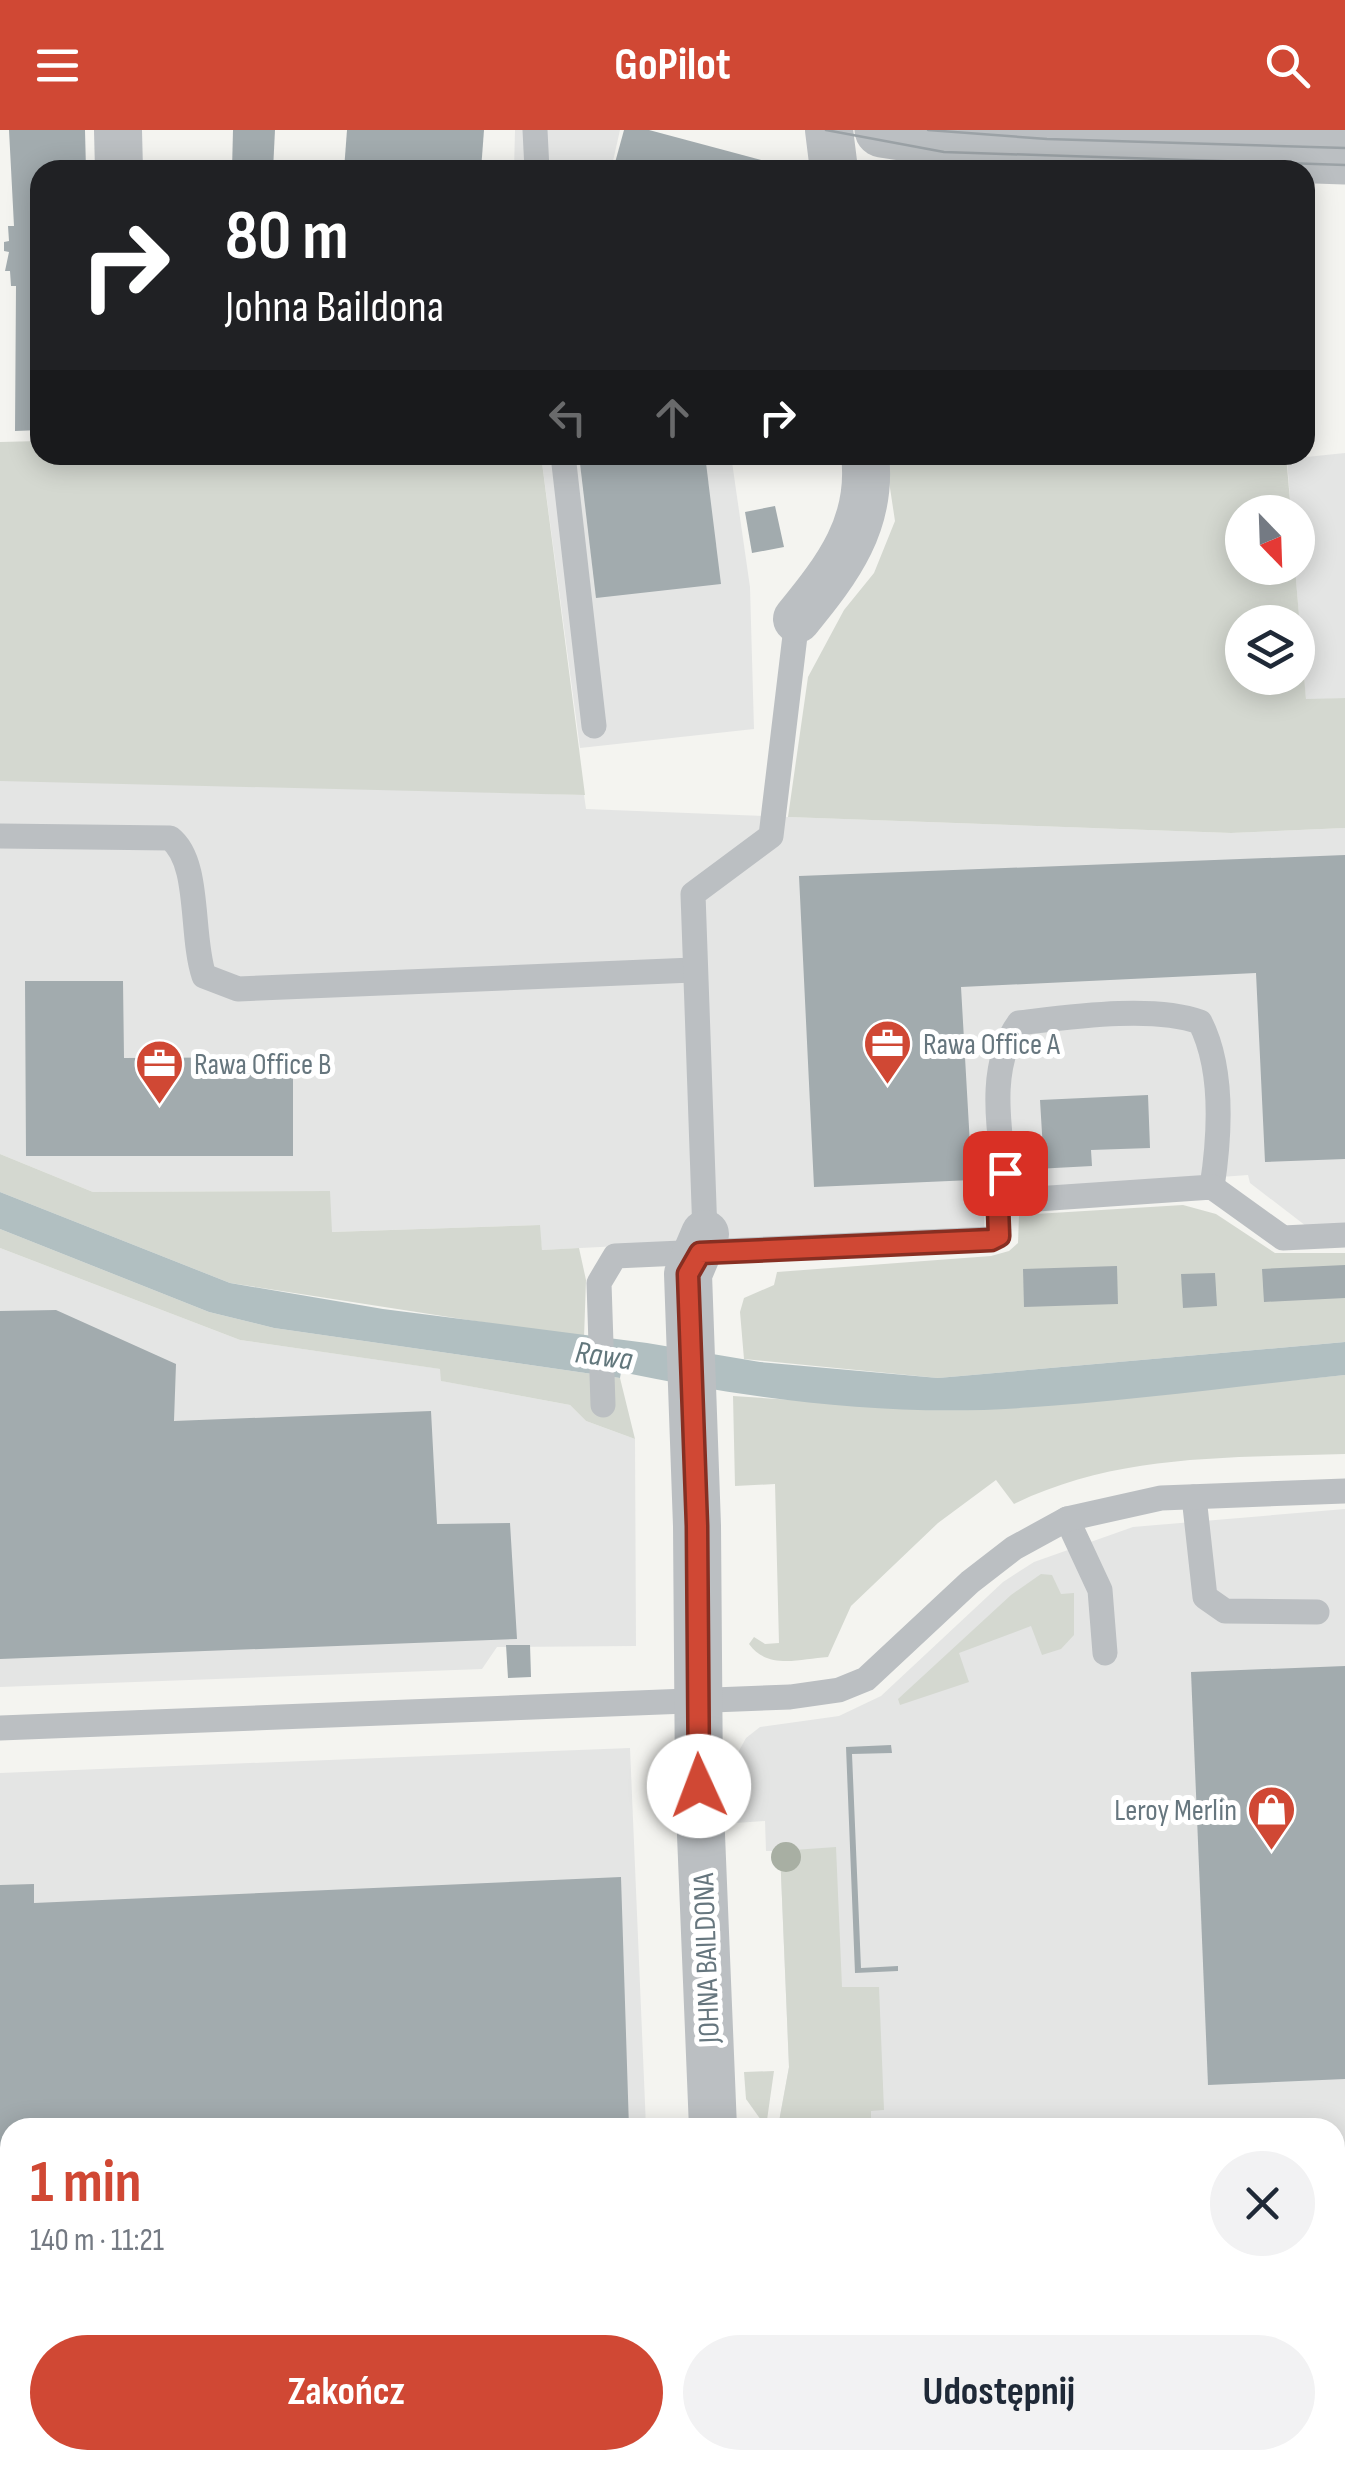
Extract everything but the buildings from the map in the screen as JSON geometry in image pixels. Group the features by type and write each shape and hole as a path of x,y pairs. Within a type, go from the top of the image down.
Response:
{"street":[{"path":"118,130 119,160"},
{"path":"829,130 833,160"},
{"path":"882,130 1345,157"},
{"path":"797,620 838,570 860,528 868,482 866,465"},
{"name":"JOHNA BAILDONA","path":"703,1243 688,1274 688,1313 713,2118"}],"lane":[{"path":"535,130 536,160"},
{"path":"564,465 594,726"},
{"path":"703,1243 693,894 771,836 797,620"},
{"path":"0,836 170,838 182,847 190,864 194,946 204,976 238,989 693,970"},
{"path":"1007,1201 998,1076 1002,1046 1019,1023 1062,1018 1180,1015 1200,1022 1210,1042 1215,1074 1216,1156 1212,1187"},
{"path":"603,1405 599,1283 615,1256 703,1243 991,1240 999,1236 998,1206 1007,1201 1212,1187 1283,1238 1345,1235"},
{"path":"0,1728 790,1698 839,1690 866,1680 970,1582 1014,1548 1068,1519 1162,1498 1345,1492"},
{"path":"1194,1497 1204,1597 1225,1611 1318,1612"},
{"path":"1068,1519 1100,1590 1105,1652"}],"shaded area":[{"path":"515,130 620,130 613,160 514,160"},
{"path":"30,441 30,465 542,465 585,795 0,781 0,442"},
{"path":"1345,453 1345,698 1306,700 1306,695 1315,695 1315,605 1298,605 1296,585 1315,585 1315,495 1290,495 1287,465 1315,465 1315,456"},
{"path":"542,465 732,465 750,587 754,729 580,748"},
{"path":"887,465 1287,465 1290,495 1225,495 1225,585 1296,585 1298,605 1225,605 1225,695 1345,698 1345,828 1231,833 788,817 808,677 844,610 874,573 895,521"},
{"path":"0,781 584,795 586,809 788,817 1231,833 1345,828 1345,1224 1306,1226 1250,1183 1248,1175 984,1194 984,1227 542,1250 539,1225 331,1232 329,1191 93,1192 0,1154"},
{"path":"0,1154 93,1192 330,1191 332,1232 540,1225 542,1250 579,1248 586,1280 584,1338 230,1283 0,1192"},
{"path":"1183,1205 1216,1214 1275,1253 1345,1253 1345,1342 938,1378 744,1359 740,1312 744,1298 774,1285 777,1272 991,1256 1009,1251 1018,1243 1019,1215"},
{"path":"0,1229 209,1312 274,1328 620,1378 635,1439 586,1421 570,1405 441,1381 440,1369 240,1340 0,1248"},
{"path":"0,1248 240,1340 441,1369 442,1381 570,1405 586,1421 635,1439 636,1646 497,1647 482,1669 0,1687"},
{"path":"1345,1375 1345,1454 1218,1458 1135,1467 1053,1487 1014,1504 996,1480 938,1523 851,1606 828,1657 775,1660 749,1644 754,1637 765,1644 779,1643 775,1484 735,1486 733,1396 899,1407 1018,1408"},
{"path":"1345,1509 1345,2118 780,2118 789,2067 780,1851 766,1851 765,1821 736,1823 735,1758 746,1738 760,1727 839,1716 881,1696 1003,1582 1034,1562 1133,1527"},
{"path":"1041,1574 1052,1575 1061,1594 1074,1593 1074,1635 1061,1649 1042,1655 1031,1626 959,1653 969,1682 900,1705 898,1699 1011,1595"},
{"path":"630,1748 646,2118 0,2118 0,1773"},
{"path":"836,1847 842,1987 879,1987 884,2110 871,2111 871,2118 780,2118 789,2067 780,1851"},
{"path":"774,2071 767,2118 760,2118 746,2099 744,2072"}],"water":[{"name":"Rawa","path":"0,1192 230,1283 383,1309 647,1343 760,1362 938,1378 1345,1342 1345,1375 1102,1401 970,1410 819,1404 621,1372 620,1378 274,1328 209,1312 0,1229"}],"tram line":[{"path":"826,130 944,152 1191,160"},
{"path":"928,130 1047,139 1345,148"},
{"path":"1315,164 1345,165"}],"place":[{"name":"Rawa Office A","path":"888,1086"},
{"name":"Rawa Office B","path":"159,1106"},
{"name":"Leroy Merlin","path":"1272,1852"}],"route":[{"path":"699,1786 697,1526 688,1274 700,1253 991,1240 999,1236 998,1206 1007,1201 1005,1173"}]}
